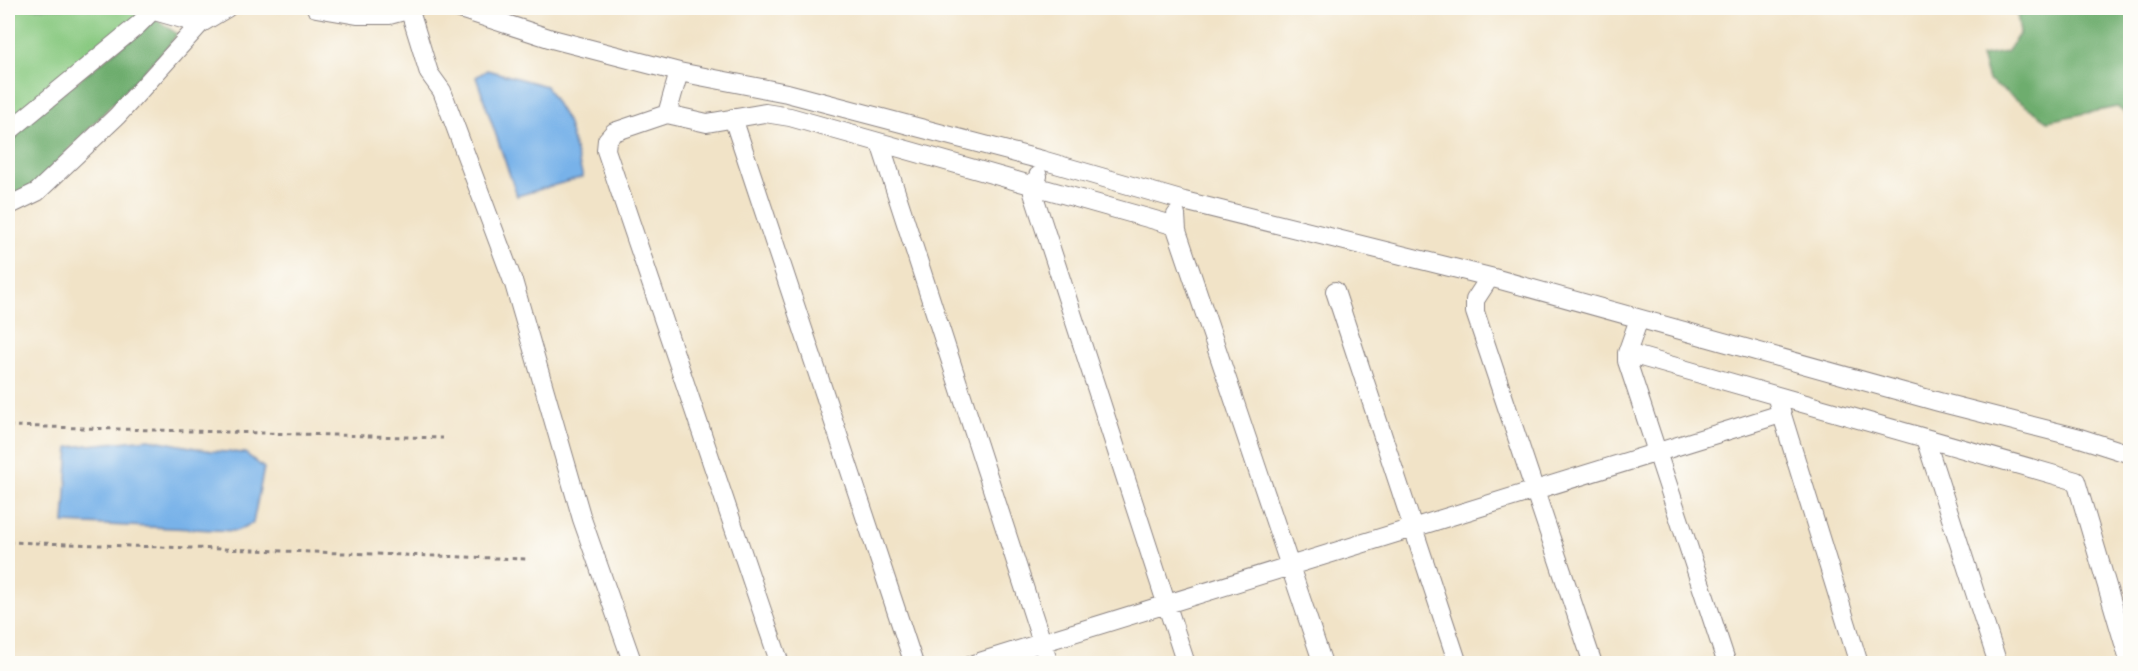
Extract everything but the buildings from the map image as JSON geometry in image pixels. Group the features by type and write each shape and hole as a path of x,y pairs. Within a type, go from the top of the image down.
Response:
{"street":[{"path":"8,206 37,192 109,124 200,24 228,8"},
{"path":"316,8 357,15 389,15 412,8 429,73 442,91 514,284 582,519 633,663"},
{"path":"457,8 552,39 679,72 787,93 1042,160 1184,201 1490,277 1939,402 2080,438 2130,454"},
{"path":"8,132 138,25 148,9 200,24"},
{"path":"667,114 679,72"},
{"path":"780,663 606,150 608,140 614,132 667,114 706,123 765,113 790,117 1176,226"},
{"path":"733,118 914,663"},
{"path":"880,143 1049,663"},
{"path":"1042,160 1033,193 1186,663"},
{"path":"1184,201 1175,216 1176,226 1323,663"},
{"path":"1490,277 1475,300 1475,312 1593,663"},
{"path":"1335,291 1458,663"},
{"path":"1639,319 1627,353 1627,361 1727,663"},
{"path":"1627,353 2076,481 2130,663"},
{"path":"1775,395 1859,663"},
{"path":"973,663 1781,414"},
{"path":"1925,438 1998,663"}],"path":[{"path":"8,426 443,438"},
{"path":"8,542 526,559"}],"green space":[{"path":"8,8 126,8 137,12 136,22 8,125"},
{"path":"2016,8 2130,8 2130,117 2117,107 2048,121 1988,80 1981,56 2006,52 2020,33"},
{"path":"156,19 177,34 170,44 33,187 8,199 8,136"}],"water":[{"path":"487,70 546,86 567,121 583,177 517,196 476,77"},
{"path":"149,439 211,451 245,453 264,468 253,523 236,531 64,523 69,447"}]}
